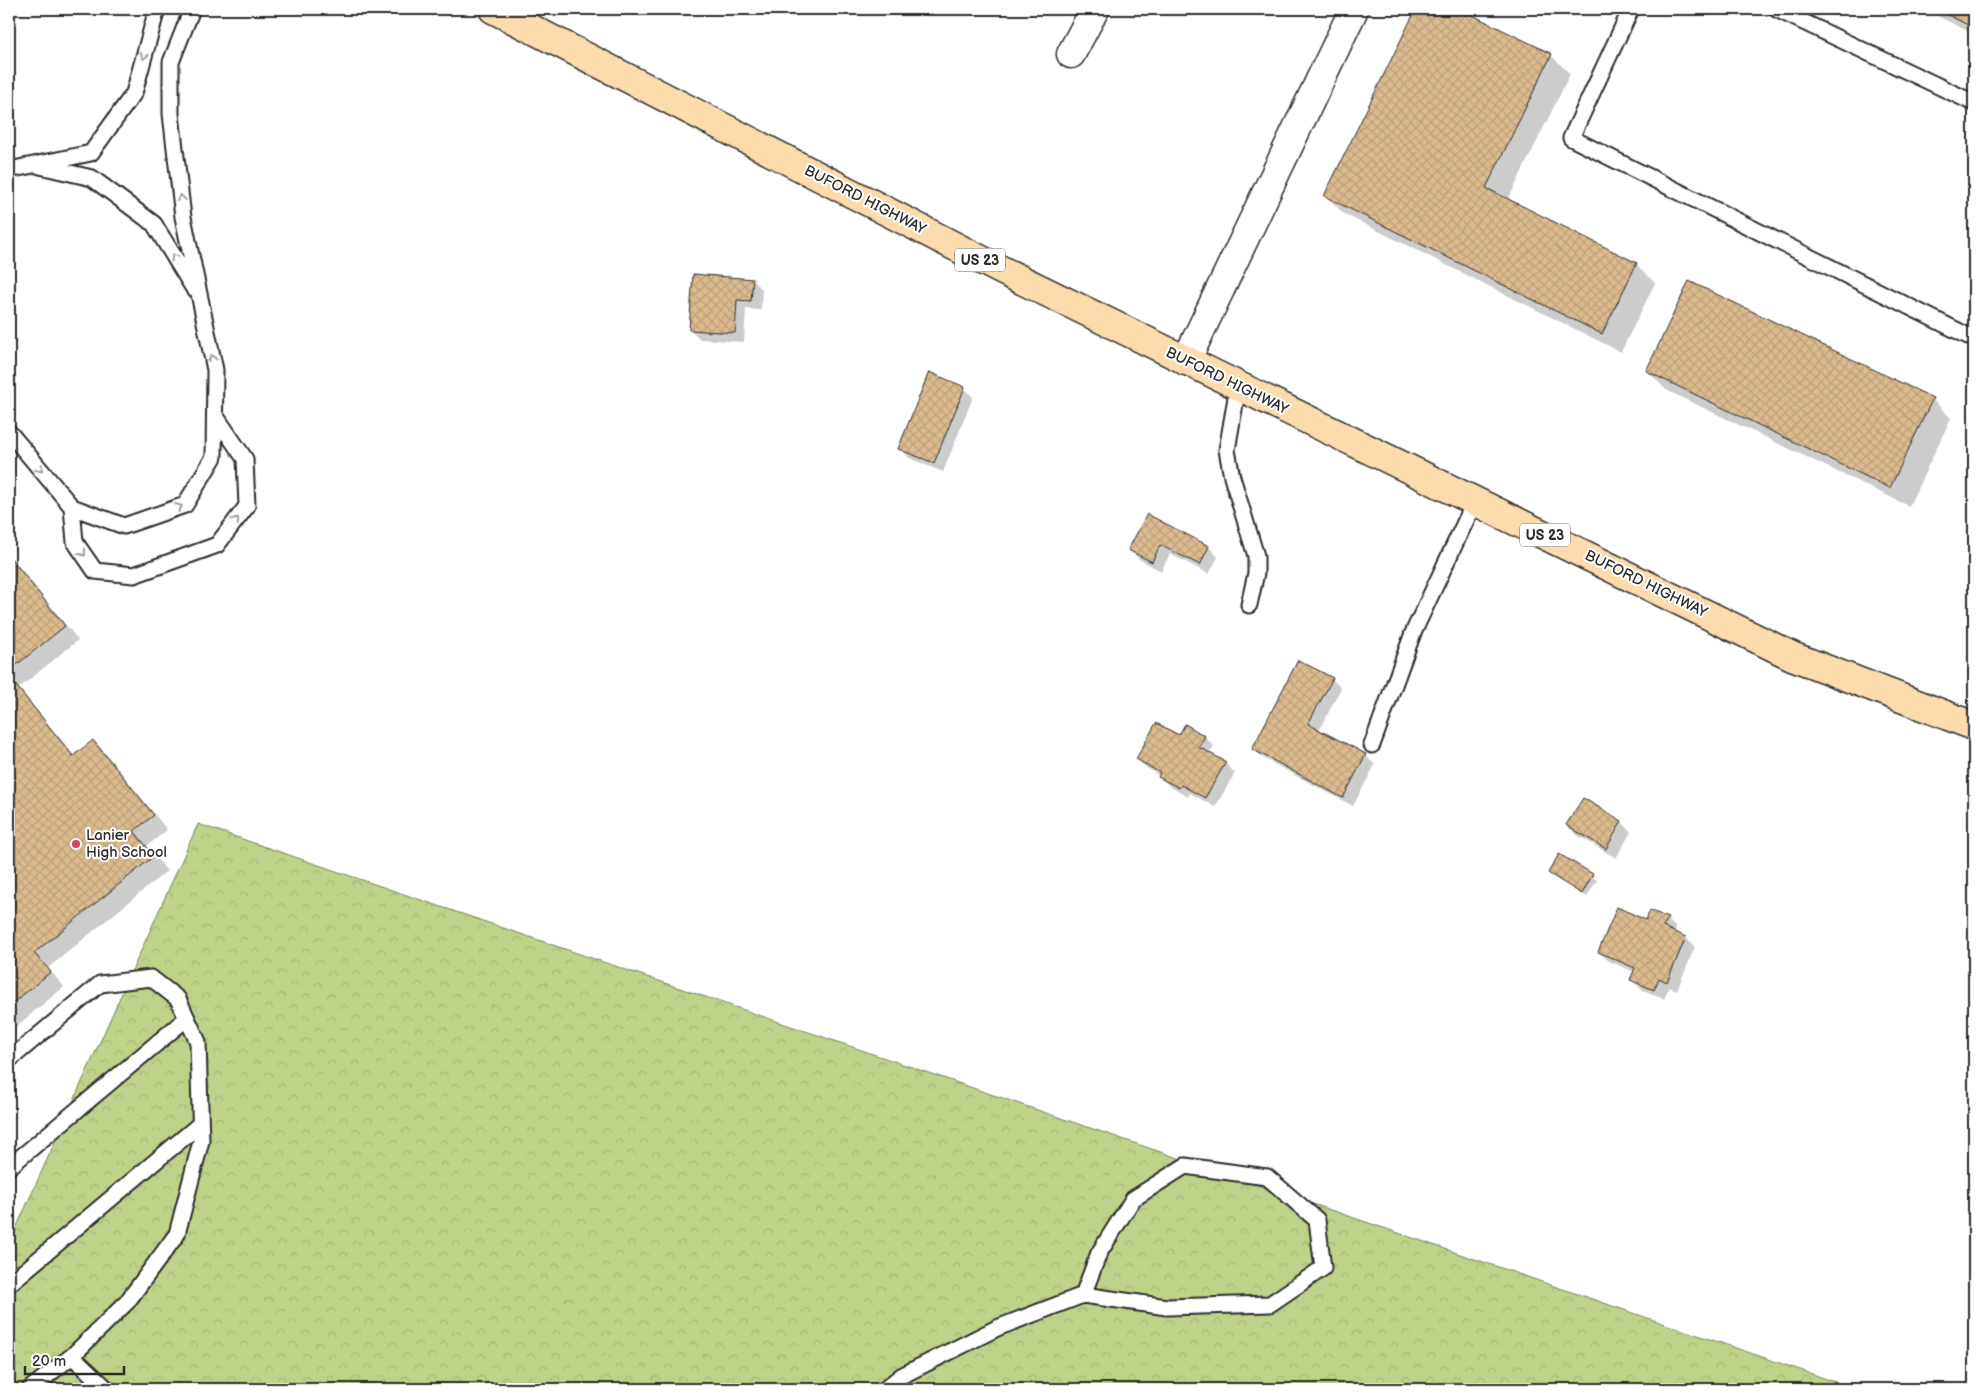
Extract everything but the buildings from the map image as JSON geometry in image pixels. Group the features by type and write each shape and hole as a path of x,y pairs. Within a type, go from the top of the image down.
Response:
{"main road":[{"name":"BUFORD HIGHWAY","path":"493,9 999,270 1792,656 1974,726"}],"street":[{"path":"1071,54 1095,9"},
{"path":"1186,361 1354,9"}],"lane":[{"path":"9,170 91,154 134,93 157,9"},
{"path":"9,432 72,507 124,526 185,505 214,457 215,370 183,217 171,114 171,62 192,9"},
{"path":"1631,9 1570,138 1974,339"},
{"path":"1776,9 1974,103"},
{"path":"34,165 92,178 154,224 200,299"},
{"path":"1238,386 1227,450 1232,477 1256,556 1256,573 1249,604"},
{"path":"72,507 76,542 95,571 134,575 217,545 247,506 245,459 215,415"},
{"path":"1372,744 1413,633 1475,501"},
{"path":"9,1060 100,984 151,978 178,1000 198,1042 201,1141 177,1234 127,1302 72,1356 30,1389"},
{"path":"9,1167 187,1018"},
{"path":"9,1284 200,1124"},
{"path":"885,1389 901,1376 996,1328 1083,1295 1167,1307 1270,1304 1323,1268 1317,1220 1267,1177 1185,1166 1133,1199 1099,1252 1083,1295"},
{"path":"72,1356 107,1389"}],"green space":[{"path":"198,824 1856,1389 9,1389 9,1244"}],"place":[{"name":"Lanier High School","path":"76,844"}]}
